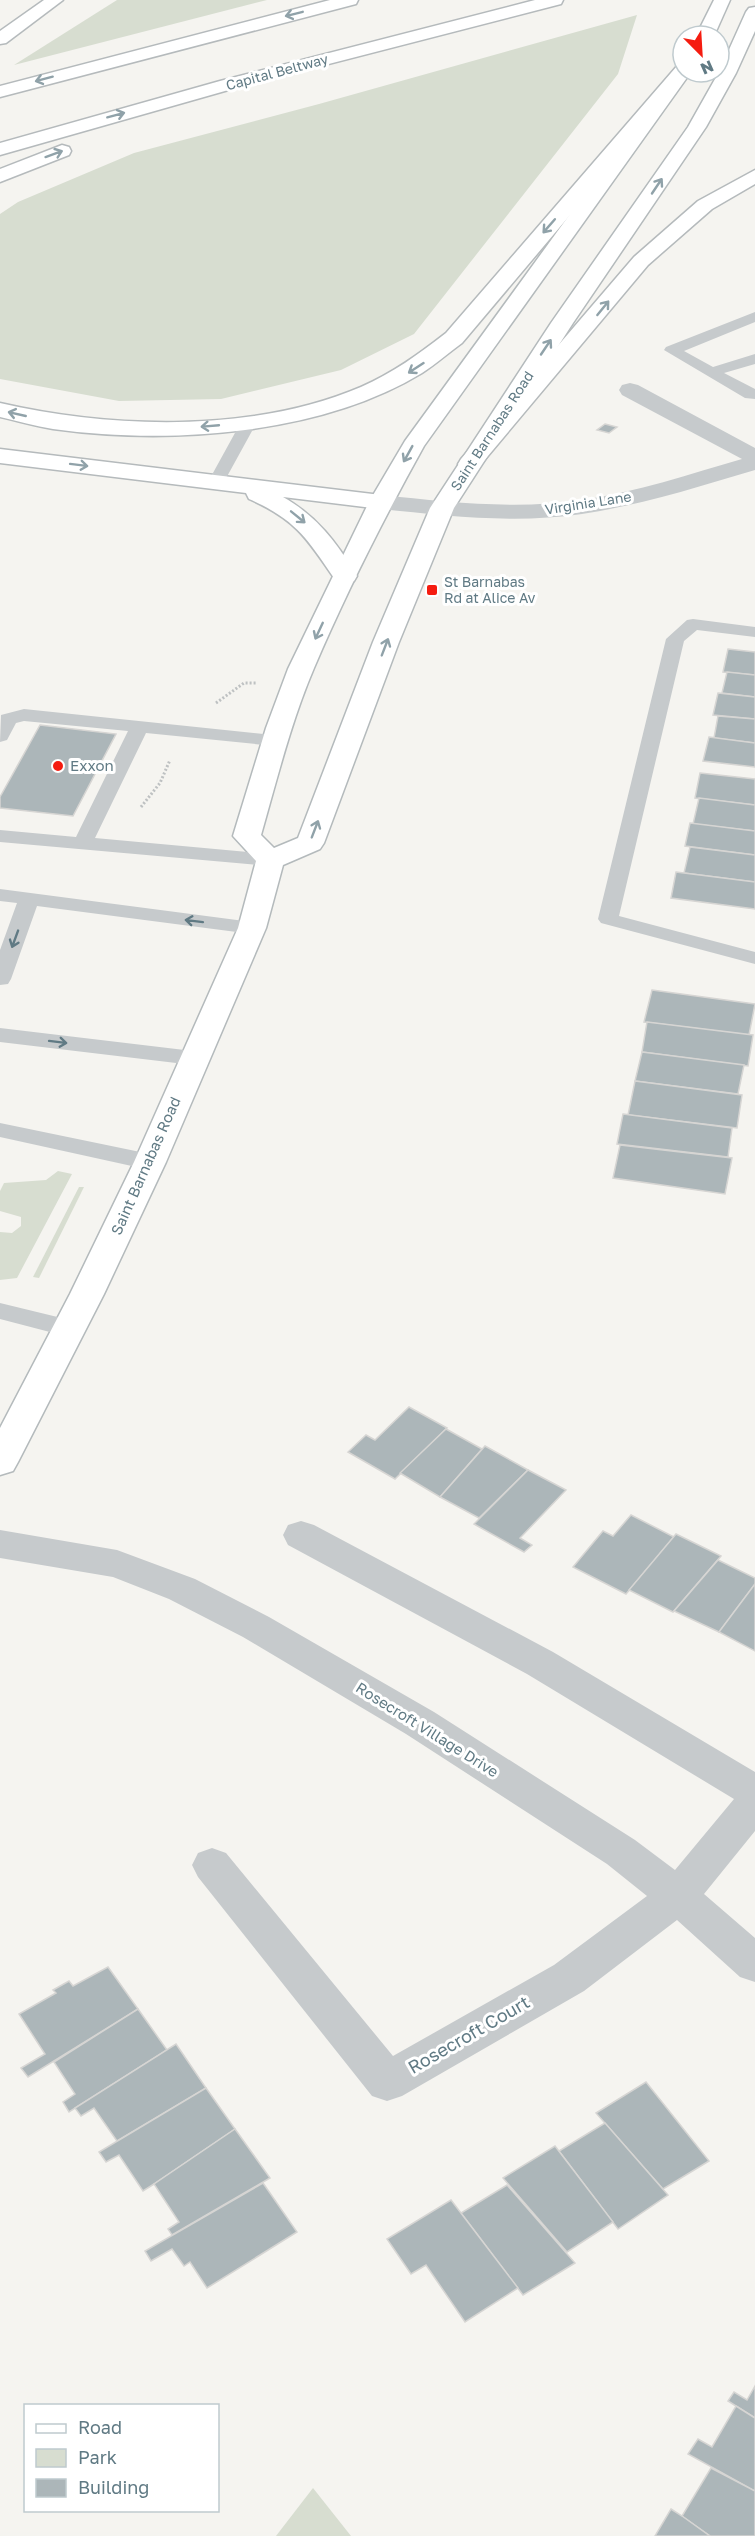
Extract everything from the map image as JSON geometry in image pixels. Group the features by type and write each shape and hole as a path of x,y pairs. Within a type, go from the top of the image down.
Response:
{"main road":[{"path":"0,39 56,0"},
{"path":"0,92 350,0"},
{"name":"Capital Beltway","path":"0,149 192,94 555,0"},
{"path":"712,24 722,0"},
{"name":"Saint Barnabas Road","path":"0,1462 150,1162 252,928 270,860 310,843 386,642 442,508 562,323 697,127 727,73 755,12"},
{"path":"0,176 88,142 479,19"},
{"path":"0,410 52,422 112,427 183,428 249,422 304,411 364,394 408,374 434,357 454,338 672,84"},
{"path":"270,860 248,836 275,740 301,669 381,502 413,446 511,306 674,84"},
{"path":"469,464 641,261 670,233 705,205 755,176"},
{"path":"0,456 381,502"},
{"path":"222,482 268,499 291,511 327,544 345,576"}],"street":[{"path":"630,390 755,457"},
{"name":"Virginia Lane","path":"381,502 442,508 534,511 572,508 623,499 755,463"},
{"path":"301,1535 540,1663 755,1792"},
{"name":"Rosecroft Village Drive","path":"0,1544 117,1564 182,1589 256,1627 420,1723 621,1852 678,1896 755,1964"},
{"name":"Rosecroft Court","path":"212,1865 387,2082 569,1978 678,1896 755,1802"}],"lane":[{"path":"755,317 672,350 752,395 755,394"},
{"path":"711,372 755,359"},
{"path":"222,482 249,422"},
{"path":"755,632 693,624 675,639 608,919 755,957"},
{"path":"0,736 8,719 24,715 275,740"},
{"path":"82,844 139,727"},
{"path":"0,836 270,860"},
{"path":"0,895 252,928"},
{"path":"0,979 29,899"},
{"path":"0,1035 194,1058"},
{"path":"0,1131 150,1162"},
{"path":"0,1311 69,1328"}],"path":[{"path":"214,704 244,683 265,684"}],"green space":[{"path":"117,0 267,0 14,65"},
{"path":"637,15 618,74 414,334 341,370 221,399 119,401 0,379 0,214 18,202 134,153"},
{"path":"58,1171 72,1174 17,1278 0,1280 0,1232 12,1233 21,1226 21,1217 0,1211 0,1191 4,1183 46,1180"},
{"path":"79,1187 84,1187 39,1278 33,1277"},
{"path":"313,2488 351,2536 276,2536"}],"building":[{"path":"605,424 617,427 609,433 597,430"},
{"path":"728,649 755,652 755,675 723,672"},
{"path":"727,672 755,675 755,697 722,693"},
{"path":"718,693 755,697 755,719 713,715"},
{"path":"718,716 755,719 755,743 714,738"},
{"name":"Exxon","path":"40,725 116,734 73,816 0,808 0,797"},
{"path":"709,737 755,743 755,767 703,761"},
{"path":"700,773 755,779 755,805 695,798"},
{"path":"699,798 755,805 755,831 693,824"},
{"path":"690,823 755,831 755,855 685,846"},
{"path":"690,847 755,855 755,882 684,873"},
{"path":"676,872 755,882 755,909 671,898"},
{"path":"652,990 755,1004 749,1035 644,1022"},
{"path":"647,1022 753,1035 748,1066 642,1052"},
{"path":"642,1052 744,1065 738,1094 635,1081"},
{"path":"635,1081 742,1095 737,1128 628,1115"},
{"path":"623,1114 732,1128 728,1157 617,1144"},
{"path":"620,1145 732,1158 725,1194 613,1178"},
{"path":"409,1407 447,1428 395,1479 348,1452 366,1435 375,1440"},
{"path":"446,1429 482,1449 440,1497 400,1473"},
{"path":"485,1446 528,1470 479,1518 440,1497"},
{"path":"528,1470 566,1490 520,1538 532,1545 524,1552 474,1524"},
{"path":"631,1515 674,1537 626,1594 573,1567 603,1531 613,1536"},
{"path":"676,1534 721,1556 673,1612 629,1590"},
{"path":"718,1560 755,1578 755,1584 719,1632 674,1611"},
{"path":"755,1584 755,1651 719,1632"},
{"path":"108,1967 138,2009 28,2077 21,2068 45,2054 19,2014 56,1993 53,1990 69,1981 73,1986"},
{"path":"138,2009 167,2050 69,2112 63,2102 75,2094 54,2062"},
{"path":"176,2044 206,2088 117,2141 94,2108 81,2116 75,2108"},
{"path":"646,2082 709,2161 663,2189 596,2113"},
{"path":"206,2088 235,2129 143,2191 119,2155 106,2162 99,2152"},
{"path":"605,2123 668,2195 618,2229 559,2151"},
{"path":"235,2129 270,2178 172,2235 168,2229 179,2222 154,2184"},
{"path":"555,2146 613,2222 567,2252 503,2178"},
{"path":"263,2183 297,2232 207,2288 190,2262 184,2266 172,2249 151,2261 145,2251"},
{"path":"507,2185 575,2263 523,2295 461,2213"},
{"path":"451,2200 518,2288 465,2322 426,2265 411,2274 387,2239"},
{"path":"755,2386 755,2418 728,2401 734,2392 747,2400"},
{"path":"736,2406 755,2418 755,2491 688,2454 698,2439 712,2447"},
{"path":"711,2468 755,2491 755,2536 710,2536 682,2516"},
{"path":"671,2509 682,2516 710,2536 655,2536"}],"place":[{"name":"St Barnabas Rd at Alice Av","path":"432,590"},
{"name":"Exxon","path":"58,766"}]}
